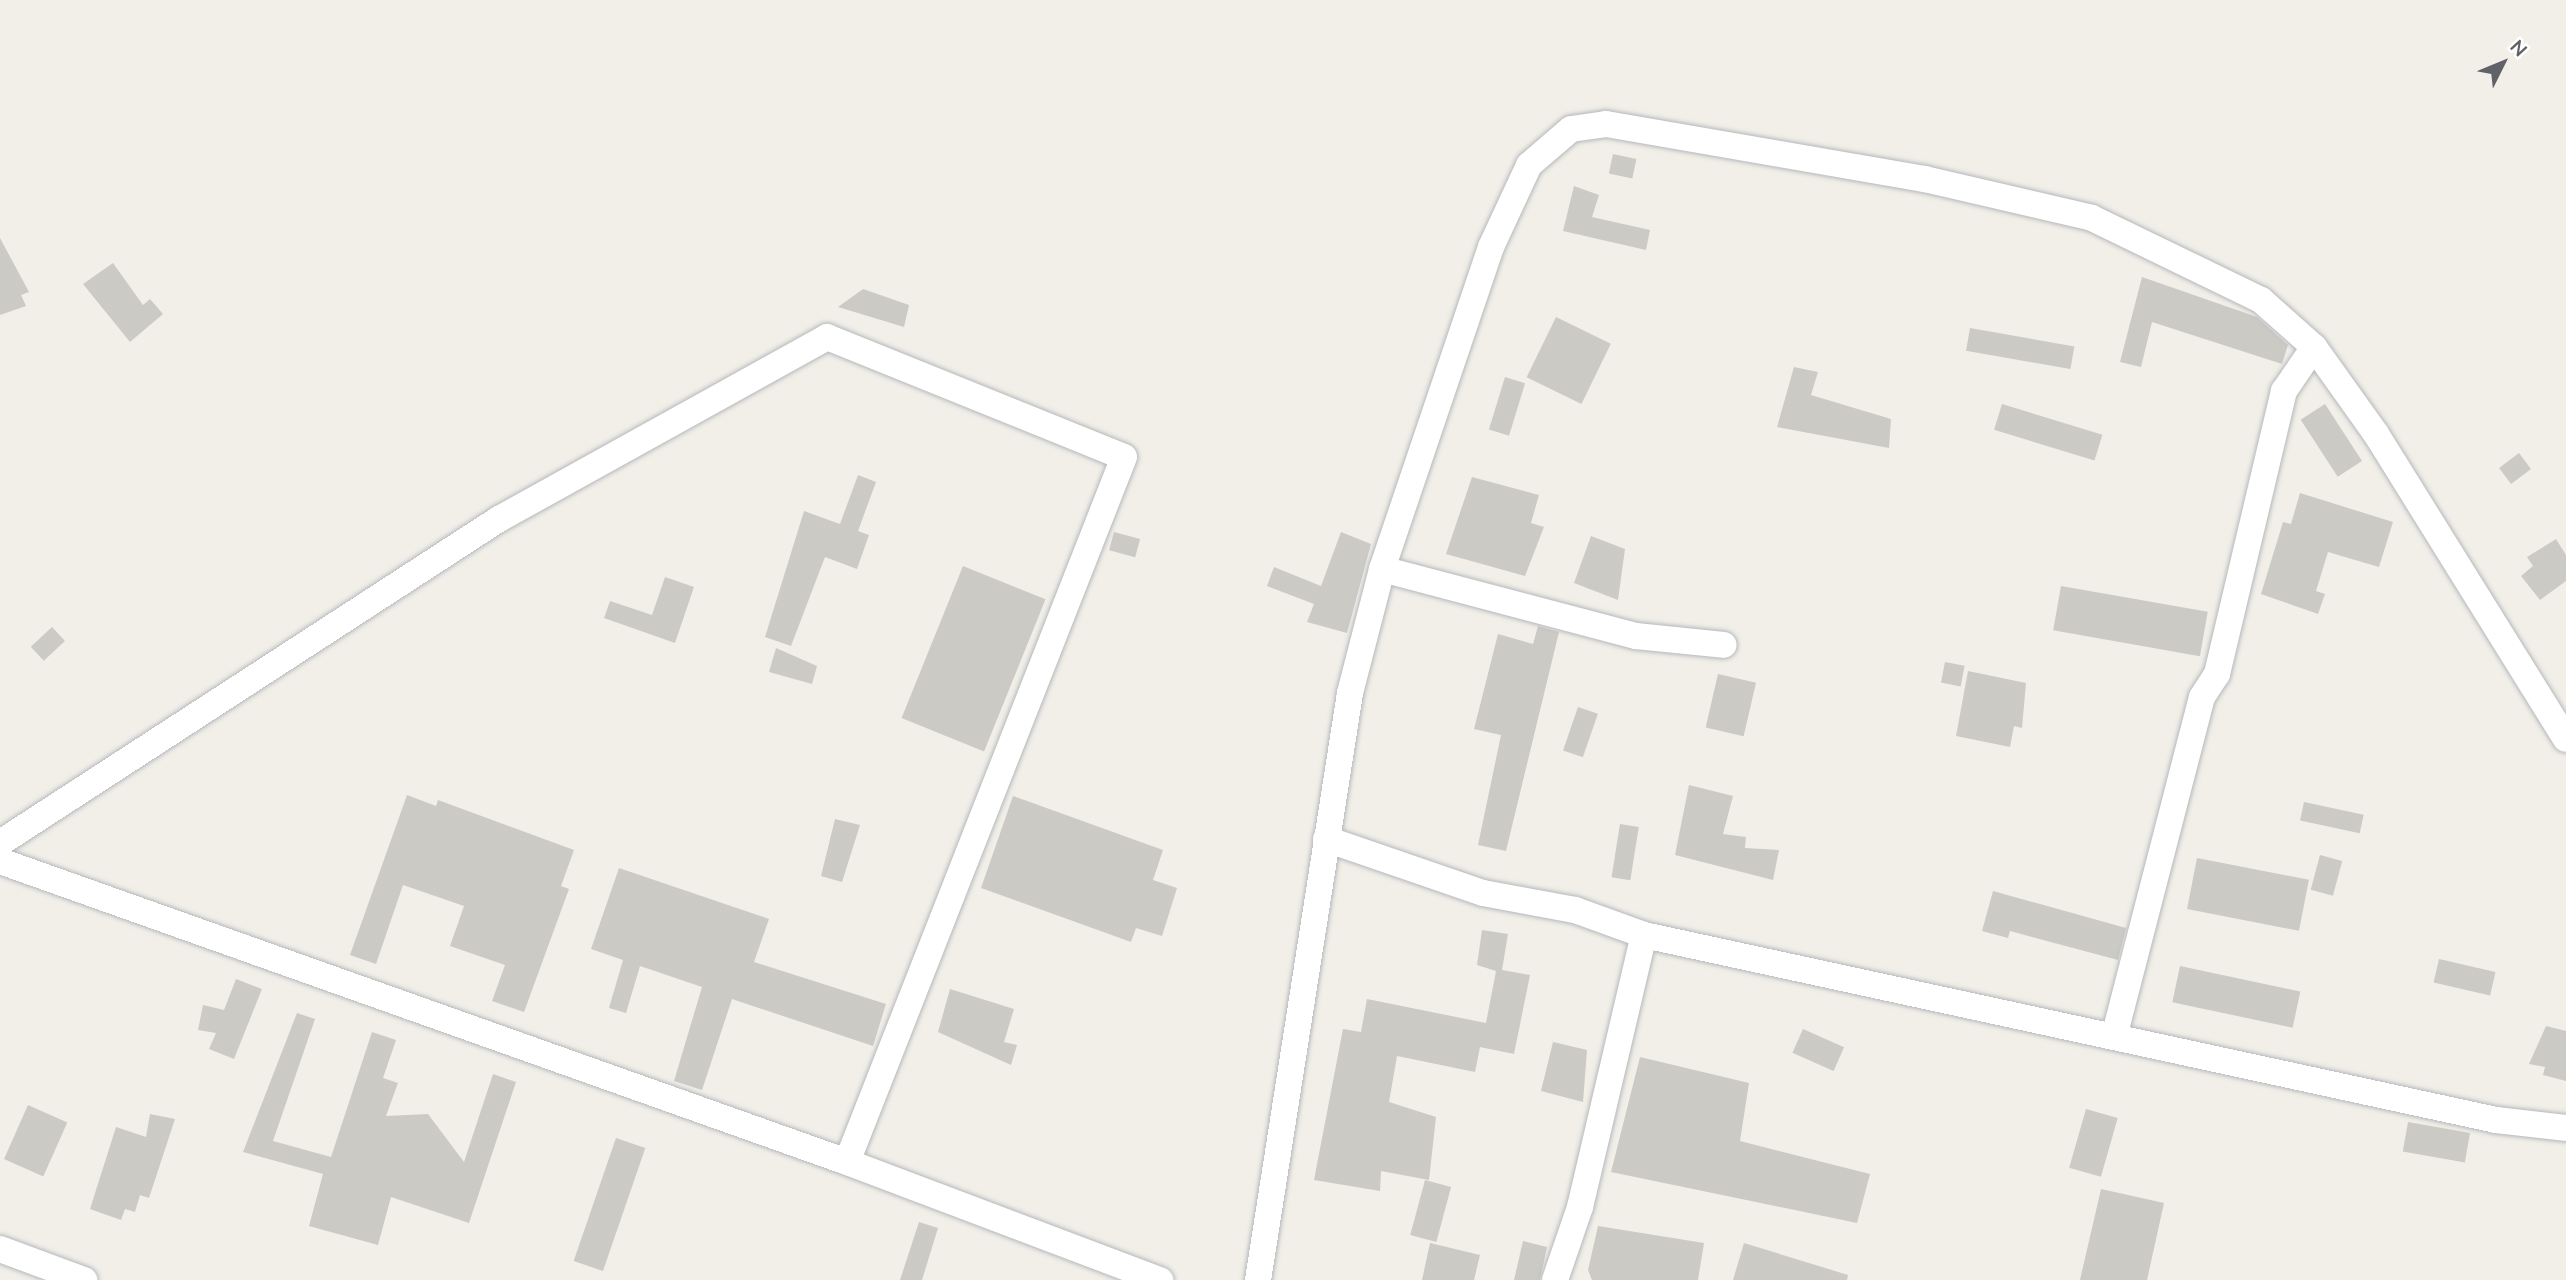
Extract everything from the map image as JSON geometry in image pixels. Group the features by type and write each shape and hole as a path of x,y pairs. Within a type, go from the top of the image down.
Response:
{"street":[{"path":"1258,1280 1350,693 1382,569 1491,247 1529,166 1571,129 1606,124 1925,179 2092,218 2261,300 2314,347 2376,434 2566,739"},
{"path":"0,844 499,519 827,337 1124,457 847,1162"},
{"path":"2114,1037 2203,697 2217,674 2284,391 2314,347"},
{"path":"1382,569 1636,636 1724,645"},
{"path":"1326,839 1483,893 1575,910 1644,935 2496,1120 2566,1128"},
{"path":"0,861 847,1162 1160,1280"},
{"path":"1555,1280 1580,1207 1644,935"},
{"path":"3,1258 84,1280"}],"building":[{"path":"1613,154 1636,159 1632,179 1609,174"},
{"path":"1574,186 1599,195 1592,217 1650,230 1646,250 1563,231"},
{"path":"0,238 29,292 21,295 26,306 0,315"},
{"path":"113,263 143,305 150,299 163,314 130,342 83,284"},
{"path":"2142,277 2257,317 2288,345 2282,364 2152,322 2141,367 2120,362"},
{"path":"863,289 909,305 904,327 838,307"},
{"path":"1556,317 1611,344 1581,404 1527,377"},
{"path":"1970,328 2074,346 2070,369 1966,351"},
{"path":"1794,367 1818,372 1811,395 1891,419 1889,448 1777,427"},
{"path":"1505,377 1525,383 1509,436 1489,430"},
{"path":"2002,404 2102,435 2095,461 1994,430"},
{"path":"2325,404 2362,461 2338,477 2301,420"},
{"path":"2519,453 2531,469 2511,484 2499,468"},
{"path":"858,475 876,482 858,531 869,535 857,569 825,557 791,646 765,637 804,511 840,524"},
{"path":"1472,477 1539,495 1531,523 1544,527 1525,576 1446,554"},
{"path":"2300,493 2393,522 2379,567 2328,552 2316,591 2325,594 2318,614 2261,594 2283,522 2291,524"},
{"path":"1114,532 1140,539 1135,557 1109,550"},
{"path":"1341,532 1371,544 1347,633 1307,622 1314,604 1267,586 1274,567 1321,586"},
{"path":"1591,536 1625,549 1618,600 1574,583"},
{"path":"2556,539 2566,555 2566,581 2540,600 2521,576 2533,566 2527,557"},
{"path":"963,566 1046,599 984,751 902,718"},
{"path":"665,577 694,587 675,643 604,618 610,601 652,615"},
{"path":"2061,586 2208,612 2200,656 2053,630"},
{"path":"1538,626 1559,632 1506,851 1478,845 1501,735 1474,729 1498,634 1533,644"},
{"path":"52,627 65,641 44,661 31,647"},
{"path":"776,648 817,666 812,684 769,672"},
{"path":"1945,662 1965,666 1961,686 1941,683"},
{"path":"1968,671 2026,683 2022,728 2014,726 2010,747 1956,736"},
{"path":"1718,674 1756,683 1744,736 1706,728"},
{"path":"1578,707 1598,714 1583,757 1563,750"},
{"path":"1689,785 1733,796 1723,834 1746,837 1745,848 1779,850 1773,880 1675,855"},
{"path":"407,795 436,806 438,800 574,850 561,886 569,889 524,1012 492,1001 505,965 450,946 464,906 403,885 376,964 350,955"},
{"path":"1013,796 1163,850 1153,880 1177,888 1162,936 1136,928 1131,942 981,888"},
{"path":"2304,802 2364,815 2360,833 2300,821"},
{"path":"835,819 860,825 842,882 821,876"},
{"path":"1620,824 1639,827 1630,880 1612,877"},
{"path":"2320,855 2342,861 2333,896 2311,890"},
{"path":"2197,858 2309,880 2299,931 2187,909"},
{"path":"619,868 769,919 754,962 886,1004 873,1046 732,999 702,1090 674,1081 702,987 640,966 626,1013 609,1008 623,960 591,949"},
{"path":"1993,891 2126,928 2118,960 2010,931 2008,938 1982,931"},
{"path":"1482,930 1508,934 1502,970 1530,975 1514,1054 1480,1047 1475,1072 1397,1056 1389,1102 1436,1117 1429,1180 1381,1171 1380,1191 1314,1180 1343,1029 1361,1032 1367,999 1486,1023 1496,971 1477,965"},
{"path":"2439,959 2496,972 2490,995 2434,982"},
{"path":"2180,966 2300,992 2293,1028 2172,1002"},
{"path":"236,979 262,989 234,1059 209,1049 216,1033 198,1030 203,1005 224,1010"},
{"path":"950,989 1014,1009 1004,1042 1017,1045 1011,1065 938,1032"},
{"path":"297,1013 315,1019 273,1141 331,1157 372,1032 396,1040 383,1078 398,1083 386,1116 428,1114 464,1162 493,1074 516,1082 469,1223 391,1197 378,1245 309,1226 323,1174 243,1152"},
{"path":"2546,1026 2566,1031 2566,1081 2543,1075 2545,1067 2529,1064"},
{"path":"1803,1029 1844,1047 1834,1071 1792,1053"},
{"path":"1553,1042 1587,1050 1583,1102 1541,1091"},
{"path":"1640,1057 1749,1083 1740,1141 1870,1174 1857,1223 1611,1172"},
{"path":"28,1105 67,1122 43,1176 4,1159"},
{"path":"2086,1109 2118,1118 2101,1177 2069,1168"},
{"path":"150,1114 175,1119 149,1198 140,1195 135,1212 125,1209 121,1220 90,1209 116,1127 146,1137"},
{"path":"2408,1122 2470,1133 2465,1162 2403,1152"},
{"path":"616,1138 645,1148 603,1271 574,1261"},
{"path":"1425,1180 1451,1187 1436,1242 1410,1235"},
{"path":"2101,1189 2164,1203 2147,1280 2080,1280"},
{"path":"919,1222 938,1228 922,1280 900,1280"},
{"path":"1598,1226 1704,1243 1698,1280 1592,1280 1588,1270"},
{"path":"1523,1241 1547,1247 1540,1280 1514,1280"},
{"path":"1430,1243 1480,1255 1474,1280 1422,1280"},
{"path":"1744,1243 1848,1275 1847,1280 1733,1280"}]}
